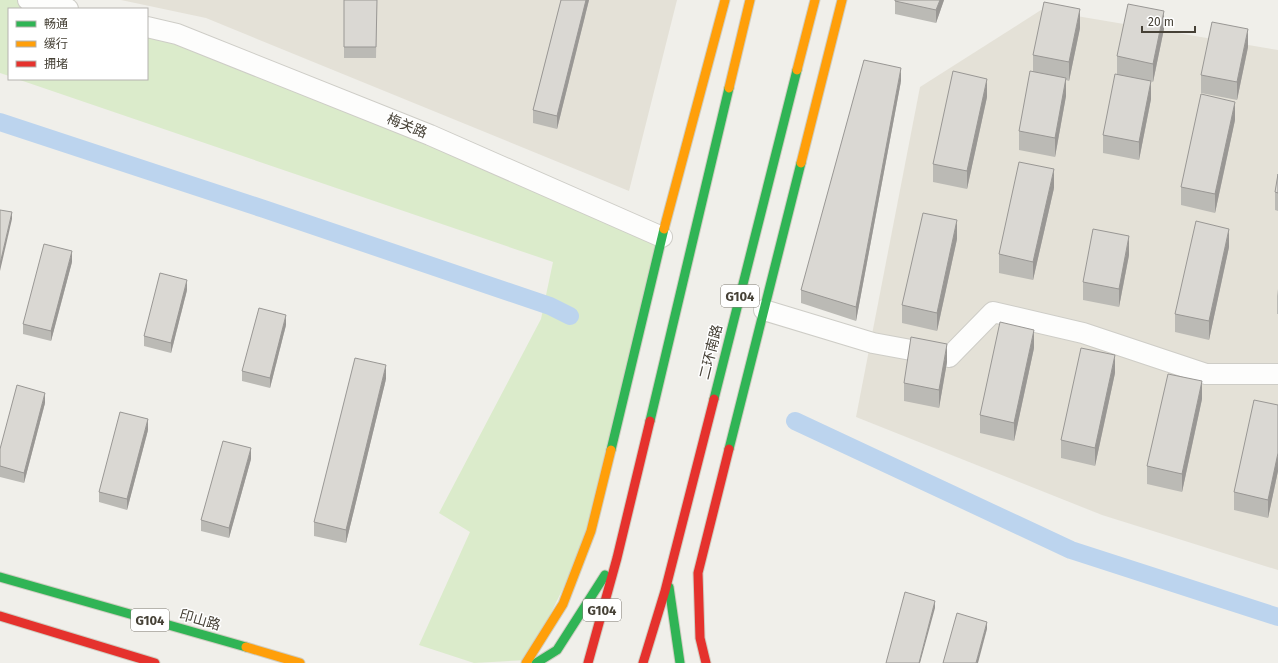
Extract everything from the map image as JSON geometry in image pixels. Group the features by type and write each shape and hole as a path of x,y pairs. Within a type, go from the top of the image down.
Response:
{"main road":[{"path":"526,663 563,604 591,531 662,237 725,0"},
{"name":"G104","path":"588,663 617,558 750,0"},
{"name":"二环南路","path":"643,663 668,580 815,0"},
{"path":"706,663 700,638 698,573 842,0"},
{"path":"536,663 557,650 617,558"},
{"name":"印山路","path":"0,577 300,663"},
{"path":"668,580 680,663"},
{"path":"0,616 155,663"}],"street":[{"path":"28,0 64,8"},
{"name":"梅关路","path":"148,27 176,34 430,135 662,237"},
{"path":"764,310 872,343 949,358 993,312 1083,333 1206,374 1278,374"}],"shaded area":[{"path":"121,0 677,0 629,191 206,18"},
{"path":"1041,10 1278,50 1278,570 1102,515 856,417 920,87"}],"green space":[{"path":"0,0 28,0 64,8 8,8 8,76 0,73"},
{"path":"148,27 662,237 591,531 528,660 474,663 419,645 470,532 439,513 541,319 553,262 20,80 148,80"}],"building":[{"path":"344,0 377,0 376,47 344,47"},
{"path":"561,0 586,0 557,116 533,110"},
{"path":"895,0 940,0 936,10"},
{"path":"1044,2 1080,9 1069,62 1033,55"},
{"path":"1128,4 1164,11 1153,64 1117,56"},
{"path":"1212,22 1248,29 1237,82 1201,75"},
{"path":"864,60 901,68 856,307 801,290"},
{"path":"953,71 987,79 967,171 933,164"},
{"path":"1030,71 1066,78 1055,138 1019,131"},
{"path":"1115,74 1151,81 1139,142 1103,135"},
{"path":"1201,94 1235,102 1215,194 1181,187"},
{"path":"1019,162 1054,169 1033,262 999,254"},
{"path":"1278,174 1278,193 1275,192"},
{"path":"0,210 12,212 0,264"},
{"path":"923,213 957,220 937,313 902,305"},
{"path":"1196,221 1229,229 1209,321 1175,314"},
{"path":"1093,229 1129,236 1119,289 1083,282"},
{"path":"44,244 72,251 51,331 23,324"},
{"path":"160,273 187,280 171,343 144,336"},
{"path":"259,308 286,315 270,378 242,371"},
{"path":"1000,322 1034,330 1014,423 980,415"},
{"path":"911,337 947,344 939,390 904,383"},
{"path":"1081,348 1115,355 1095,448 1061,440"},
{"path":"355,358 386,365 346,530 314,522"},
{"path":"1168,374 1202,381 1182,474 1147,466"},
{"path":"17,385 45,393 24,473 0,466 0,449"},
{"path":"1254,400 1278,405 1278,453 1268,500 1234,492"},
{"path":"120,412 148,419 127,499 99,492"},
{"path":"223,441 251,448 229,528 201,520"},
{"path":"905,592 935,601 919,663 886,663"},
{"path":"957,613 987,622 976,663 943,663"}],"waterway":[{"path":"0,122 264,209 550,306 570,316"},
{"path":"795,421 1071,550 1278,617"}],"traffic: fast":[{"path":"714,399 797,70"},
{"path":"650,421 729,88"},
{"path":"729,449 801,163"},
{"path":"611,450 664,229"},
{"path":"536,663 557,650 605,575"},
{"path":"0,577 246,647"},
{"path":"669,587 680,663"}],"traffic: slow":[{"path":"664,229 725,0"},
{"path":"729,88 750,0"},
{"path":"797,70 815,0"},
{"path":"801,163 842,0"},
{"path":"526,663 563,604 591,531 611,450"},
{"path":"246,647 300,663"}],"traffic: jam":[{"path":"643,663 665,591 714,399"},
{"path":"588,663 617,558 650,421"},
{"path":"706,663 700,638 698,573 729,449"},
{"path":"0,616 155,663"}]}
